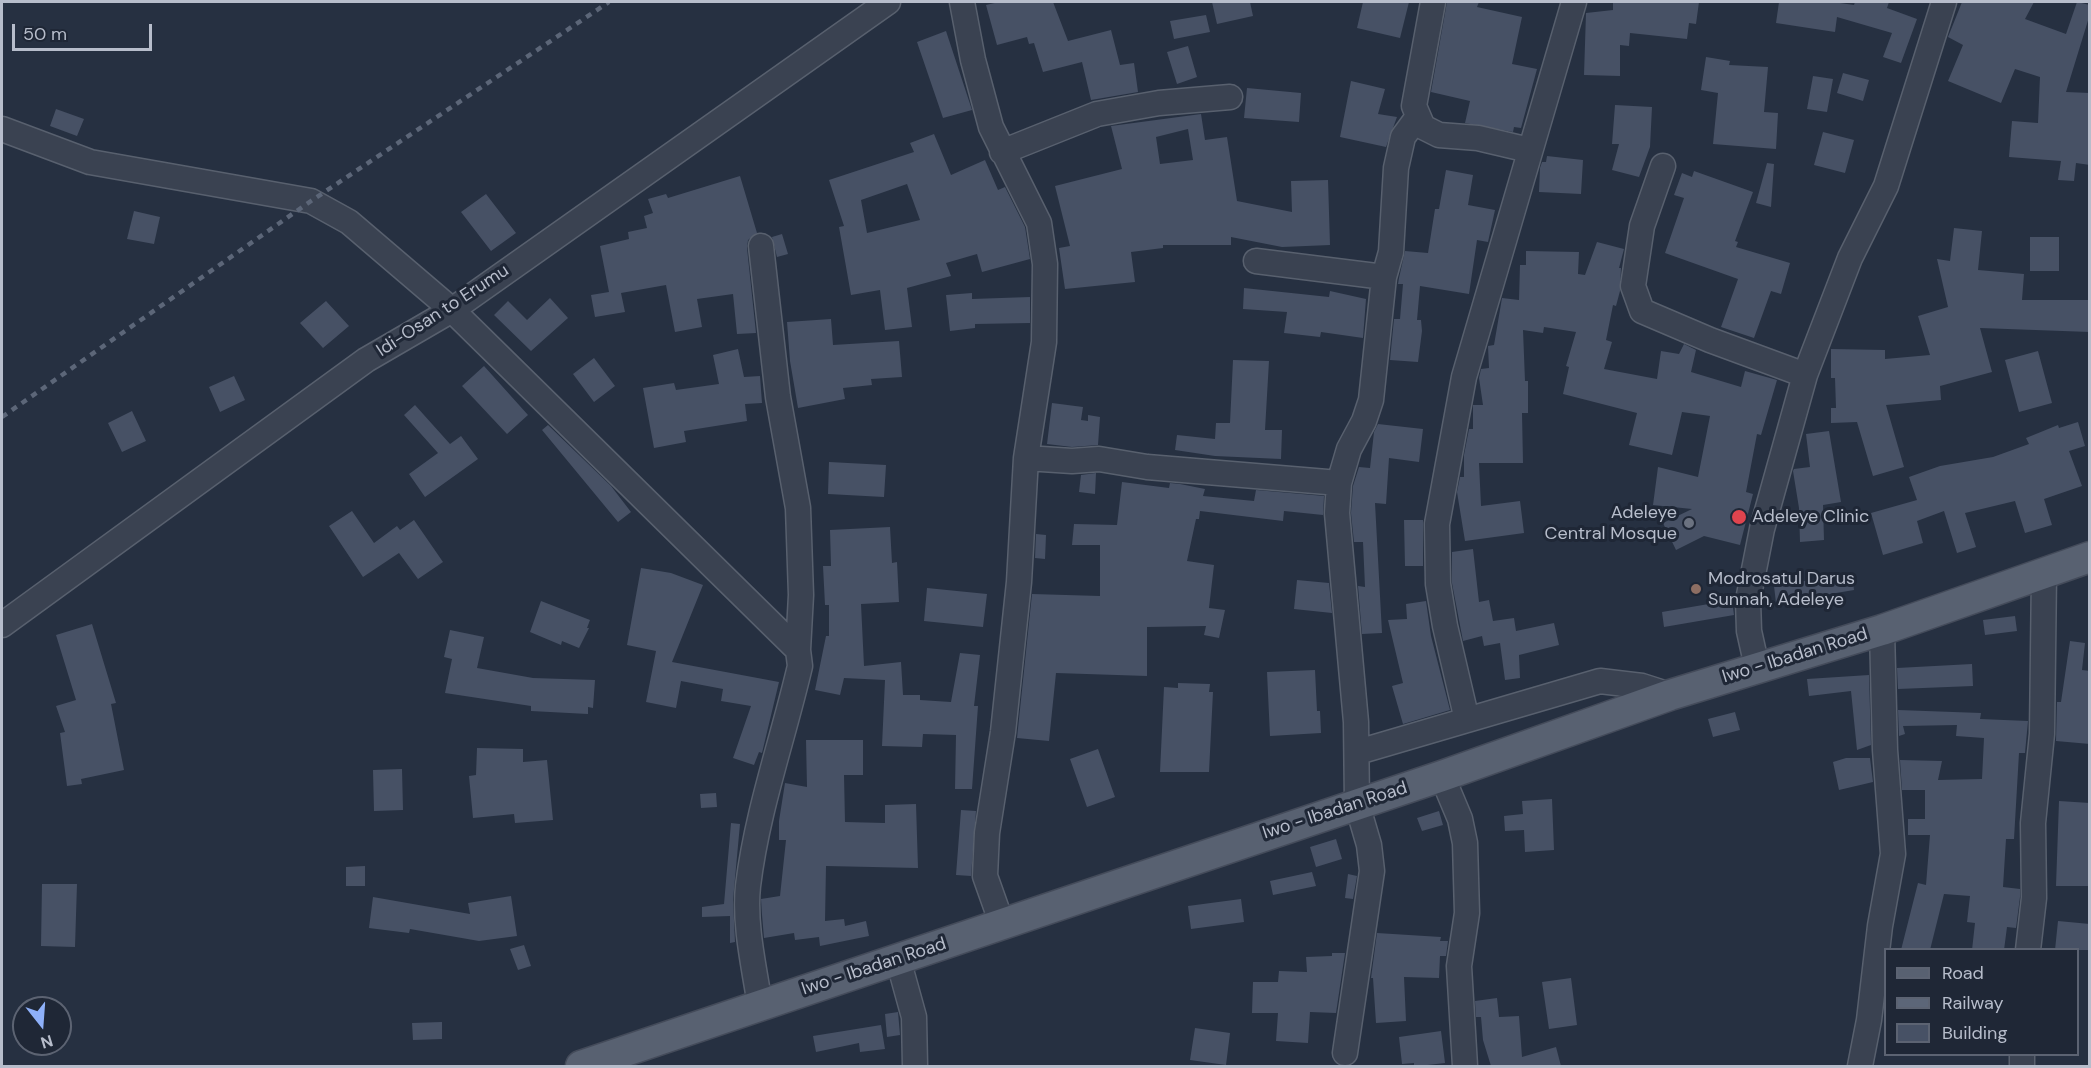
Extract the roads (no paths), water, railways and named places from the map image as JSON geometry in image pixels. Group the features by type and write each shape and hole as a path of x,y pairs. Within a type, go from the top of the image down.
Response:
{"main road":[{"name":"Iwo - Ibadan Road","path":"580,1066 1442,776 1670,695 1882,630 2090,557"}],"street":[{"name":"Idi-Osan to Erumu","path":"2,626 366,360 452,310 888,2"},
{"path":"962,2 981,93 991,127 1039,224 1045,264 1044,342 1026,458 1019,582 1004,732 987,833 985,876 1002,924"},
{"path":"1433,2 1414,106 1417,118 1423,127 1439,135 1478,138 1529,150"},
{"path":"1467,720 1445,626 1438,584 1437,524 1464,377 1574,2"},
{"path":"1757,667 1749,631 1748,600 1762,529 1805,375 1850,258 1886,186 1944,2"},
{"path":"1002,152 1097,114 1160,103 1230,97"},
{"path":"1344,1053 1372,871 1369,845 1357,804 1358,752 1337,513 1338,483 1349,449 1364,421 1371,400 1384,277 1391,252 1396,168 1403,137 1417,118"},
{"path":"2,129 90,162 311,201 349,222 452,310 798,650"},
{"path":"1663,166 1640,236 1633,286 1642,311 1710,340 1805,375"},
{"path":"760,1005 750,939 748,887 772,771 800,666 798,650 801,595 798,508 778,397 761,246"},
{"path":"1256,261 1384,277"},
{"path":"1026,458 1072,461 1099,459 1147,468 1338,483"},
{"path":"2028,948 2034,898 2033,823 2042,734 2044,573"},
{"path":"1860,1066 1893,854 1886,750 1882,630"},
{"path":"1358,752 1600,681 1642,686 1670,695"},
{"path":"1442,776 1460,819 1465,843 1467,913 1459,966 1465,1066"},
{"path":"898,959 914,1017 915,1066"}],"railway":[{"path":"2,417 311,201 609,2"}],"place":[{"name":"Adeleye Clinic","path":"1739,517"},
{"name":"Adeleye Central Mosque","path":"1689,523"},
{"name":"Modrosatul Darus Sunnah, Adeleye","path":"1696,589"}]}
